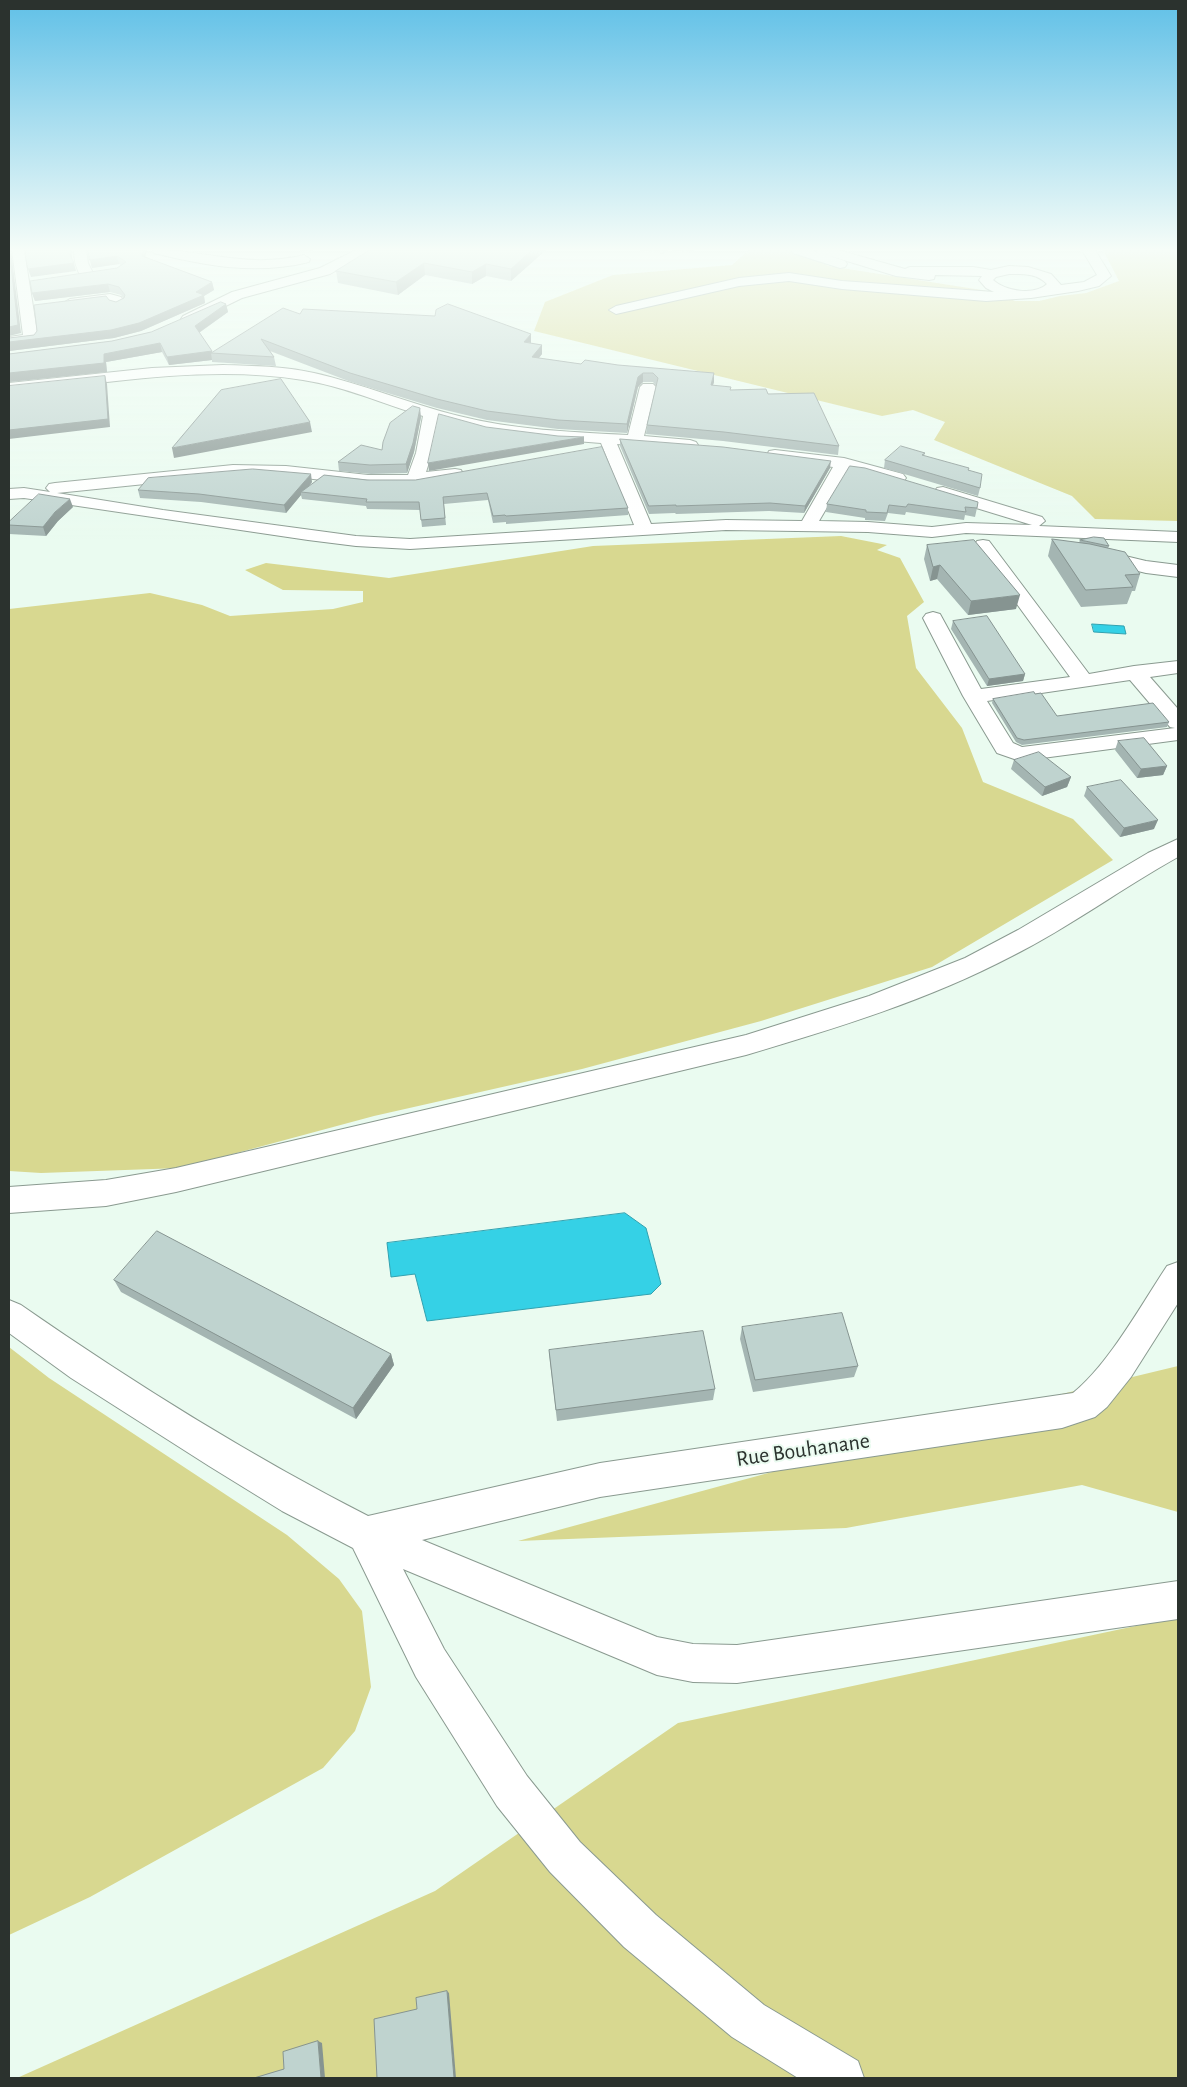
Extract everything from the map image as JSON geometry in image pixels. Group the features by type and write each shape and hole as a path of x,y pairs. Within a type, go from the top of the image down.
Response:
{"street":[{"path":"9,388 192,370 231,369 296,374 487,427 609,443"},
{"path":"635,440 648,387"},
{"path":"415,480 424,453 431,413"},
{"path":"569,453 609,443 635,440 707,447"},
{"path":"609,443 644,528"},
{"path":"761,454 844,463 1073,532"},
{"path":"808,525 844,463"},
{"path":"17,493 78,485 127,482 240,470 286,471 368,480 415,480 472,471"},
{"path":"17,493 163,516 356,541 410,544 644,528 726,525 868,527 932,532 966,528 1178,537"},
{"path":"932,532 955,541 983,545 1046,549"},
{"path":"983,545 1084,681"},
{"path":"1078,552 1152,568 1178,571"},
{"path":"933,618 974,696 1005,748 1020,754 1178,734"},
{"path":"974,696 1178,667"},
{"path":"1134,672 1178,722"},
{"path":"9,1200 106,1193 236,1167 746,1045 835,1019 943,978 1005,949 1143,865 1178,847"},
{"path":"9,1214 43,1198"},
{"name":"Rue Bouhanane","path":"366,1534 600,1480 1062,1412 1083,1406 1095,1396 1119,1366 1178,1276"},
{"path":"10,1312 83,1367 220,1454 295,1498 366,1534 648,1652 693,1663 737,1664 1178,1600"},
{"path":"366,1534 430,1663 512,1791 565,1857 640,1931 748,2021 841,2078"}],"shaded area":[{"path":"601,347 1178,347 1178,521 1095,519 1072,496 934,440 945,422 913,410 882,416"},
{"path":"841,536 887,545 877,550 900,558 924,602 907,616 916,668 962,728 983,782 1073,819 1113,860 932,967 761,1021 582,1069 374,1116 181,1168 41,1173 9,1171 9,609 150,593 202,605 230,616 333,609 363,602 363,591 283,590 245,570 266,563 389,578 593,546"},
{"path":"9,1347 49,1378 287,1535 339,1579 362,1611 371,1687 355,1731 323,1768 90,1897 9,1935"},
{"path":"1178,1366 1178,1512 1082,1485 846,1528 518,1541 1037,1400"},
{"path":"1178,1617 1178,2078 17,2078 435,1891 678,1723"}],"water":[{"path":"1092,624 1124,626 1126,634 1094,632"},
{"path":"625,1213 646,1228 661,1284 651,1294 427,1321 415,1274 391,1277 387,1243"}],"building":[{"path":"61,347 138,347 104,354 104,363 9,373 9,354"},
{"path":"162,347 210,347 212,351 167,357"},
{"path":"220,347 267,347 274,357 211,353"},
{"path":"283,347 540,347 532,357 581,364 585,360 618,365 714,373 711,385 731,387 730,390 766,389 768,394 814,393 839,446 647,425 658,378 653,373 643,373 638,377 627,424 558,420 487,411 437,399 350,373"},
{"path":"105,376 108,419 9,430 9,386"},
{"path":"281,379 310,422 172,448 221,390"},
{"path":"413,406 420,408 413,443 406,464 370,465 338,462 361,445 382,450 390,423"},
{"path":"439,414 486,427 558,436 584,437 428,463"},
{"path":"620,439 723,447 831,461 805,506 770,503 649,506"},
{"path":"901,446 925,453 922,455 969,468 968,470 982,474 980,488 885,460"},
{"path":"602,447 628,508 493,516 487,493 443,497 445,518 421,520 419,502 366,502 367,499 301,492 324,475 367,480 415,480"},
{"path":"850,466 865,468 978,502 977,508 965,507 966,512 908,504 906,507 889,505 887,513 866,512 866,510 827,504"},
{"path":"253,469 311,474 284,505 199,494 138,490 148,478"},
{"path":"39,494 70,499 55,512 43,527 9,525 9,522"},
{"path":"1094,537 1104,538 1109,546 1080,540"},
{"path":"1052,539 1090,544 1125,552 1140,574 1125,575 1133,587 1086,590"},
{"path":"974,540 1020,595 971,601 940,565 933,567 927,545"},
{"path":"987,616 1025,674 989,679 953,621"},
{"path":"1034,692 1035,694 1041,693 1057,716 1153,703 1169,722 1024,740 1017,738 993,699"},
{"path":"1144,738 1167,766 1141,769 1118,741"},
{"path":"1039,752 1071,777 1045,787 1014,760"},
{"path":"1121,780 1158,820 1124,828 1087,787"},
{"path":"157,1231 391,1354 353,1408 114,1280"},
{"path":"842,1313 858,1366 755,1380 742,1327"},
{"path":"703,1331 715,1389 556,1410 549,1350"},
{"path":"447,1991 454,2078 377,2078 374,2019 417,2009 416,1998"},
{"path":"318,2041 321,2078 254,2078 284,2069 283,2052"}]}
